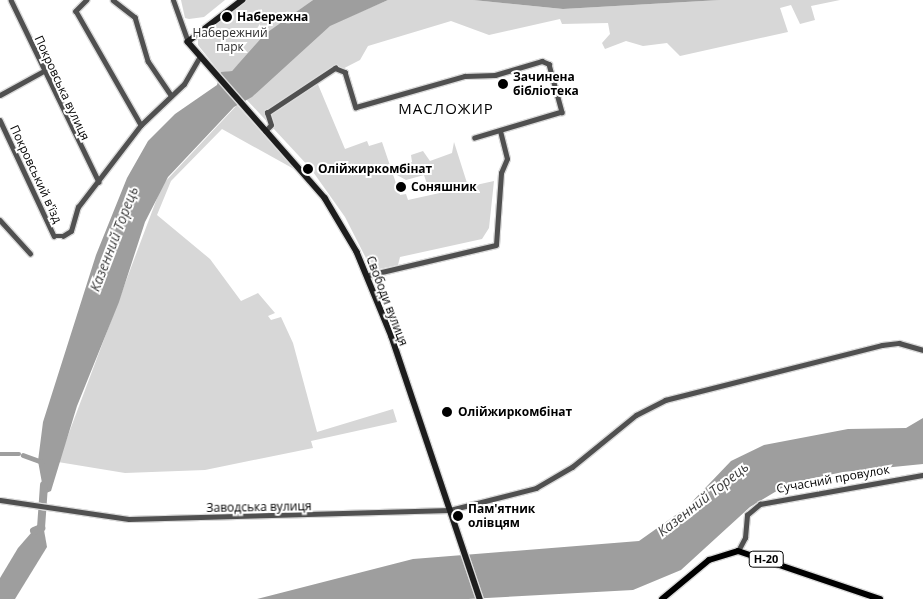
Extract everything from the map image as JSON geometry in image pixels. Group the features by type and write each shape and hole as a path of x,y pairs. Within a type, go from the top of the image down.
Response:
{"main road":[{"path":"188,42 243,0"},
{"name":"Свободи вулиця","path":"188,42 325,198 369,276 416,407 480,599"},
{"name":"Н-20","path":"662,599 709,560 738,551 880,599"}],"street":[{"name":"Покровська вулиця","path":"11,0 42,72 99,182"},
{"path":"87,0 76,12 141,124"},
{"path":"113,0 135,17 148,61 170,95"},
{"name":"Свободи вулиця","path":"173,0 188,42"},
{"path":"99,182 141,124 184,84 200,56"},
{"path":"265,131 270,125 267,113 335,68 345,72 356,107 465,76 493,76 542,61 549,64 562,112 475,138"},
{"path":"0,95 42,72"},
{"name":"Покровський в'їзд","path":"0,120 54,236 70,232 78,207 99,182"},
{"path":"369,276 496,245 501,173 507,159 500,131"},
{"path":"0,220 30,253"},
{"path":"450,510 536,488 572,466 636,415 664,400 882,345 899,343 923,350"},
{"name":"Сучасний провулок","path":"738,551 745,538 747,515 760,504 923,475"},
{"name":"Заводська вулиця","path":"0,500 129,519 450,510"}],"green space":[{"path":"181,0 225,0 204,17 189,19 185,18"},
{"name":"Набережний парк","path":"246,0 313,0 273,29 232,71 220,73 198,45 198,37"},
{"path":"388,0 473,0 563,9 720,0 840,0 811,6 815,20 800,24 791,5 780,8 788,32 680,56 667,43 643,46 626,41 605,49 602,43 610,34 608,23 562,24 560,19 489,35 451,21 368,46 360,60 317,82 345,149 367,141 369,146 382,142 400,195 406,194 408,200 494,181 489,228 482,239 400,257 398,265 379,269 369,264 345,217 311,169 246,99 330,25"},
{"path":"237,105 294,169 222,129 171,181 157,215 210,259 241,301 258,293 275,313 268,316 271,320 281,317 293,343 317,432 393,409 397,422 311,441 313,448 205,470 125,473 58,462 162,185"},
{"path":"454,142 467,183 430,193 424,175 406,180 397,175 395,167 412,162 411,155 423,151 430,161 452,153"}],"water":[{"path":"313,0 388,0 330,26 252,97 234,107 168,177 145,222 119,302 77,406 51,491 44,494 38,461 43,422 96,255 127,178 148,141 175,114 217,85 221,72 232,71 265,34"},
{"path":"473,0 720,0 563,9"},
{"path":"923,418 923,464 843,472 790,483 750,507 681,570 633,590 468,599 257,599 413,559 639,541 687,507 731,461 764,445 848,429 906,428"},
{"path":"38,525 44,530 47,547 15,599 0,599 0,578 18,548"}],"waterway":[{"path":"0,454 19,454"},
{"path":"23,455 42,462"},
{"name":"Казенний Торець","path":"34,531 41,528 44,485"}],"place":[{"name":"Набережна","path":"227,17"},
{"name":"Зачинена бібліотека","path":"503,84"},
{"name":"Олійжиркомбінат","path":"308,169"},
{"name":"Соняшник","path":"401,187"},
{"name":"Олійжиркомбiнат","path":"447,412"},
{"name":"Пам'ятник олівцям","path":"458,516"}],"district":[{"name":"МАСЛОЖИР","path":"446,109"}]}
